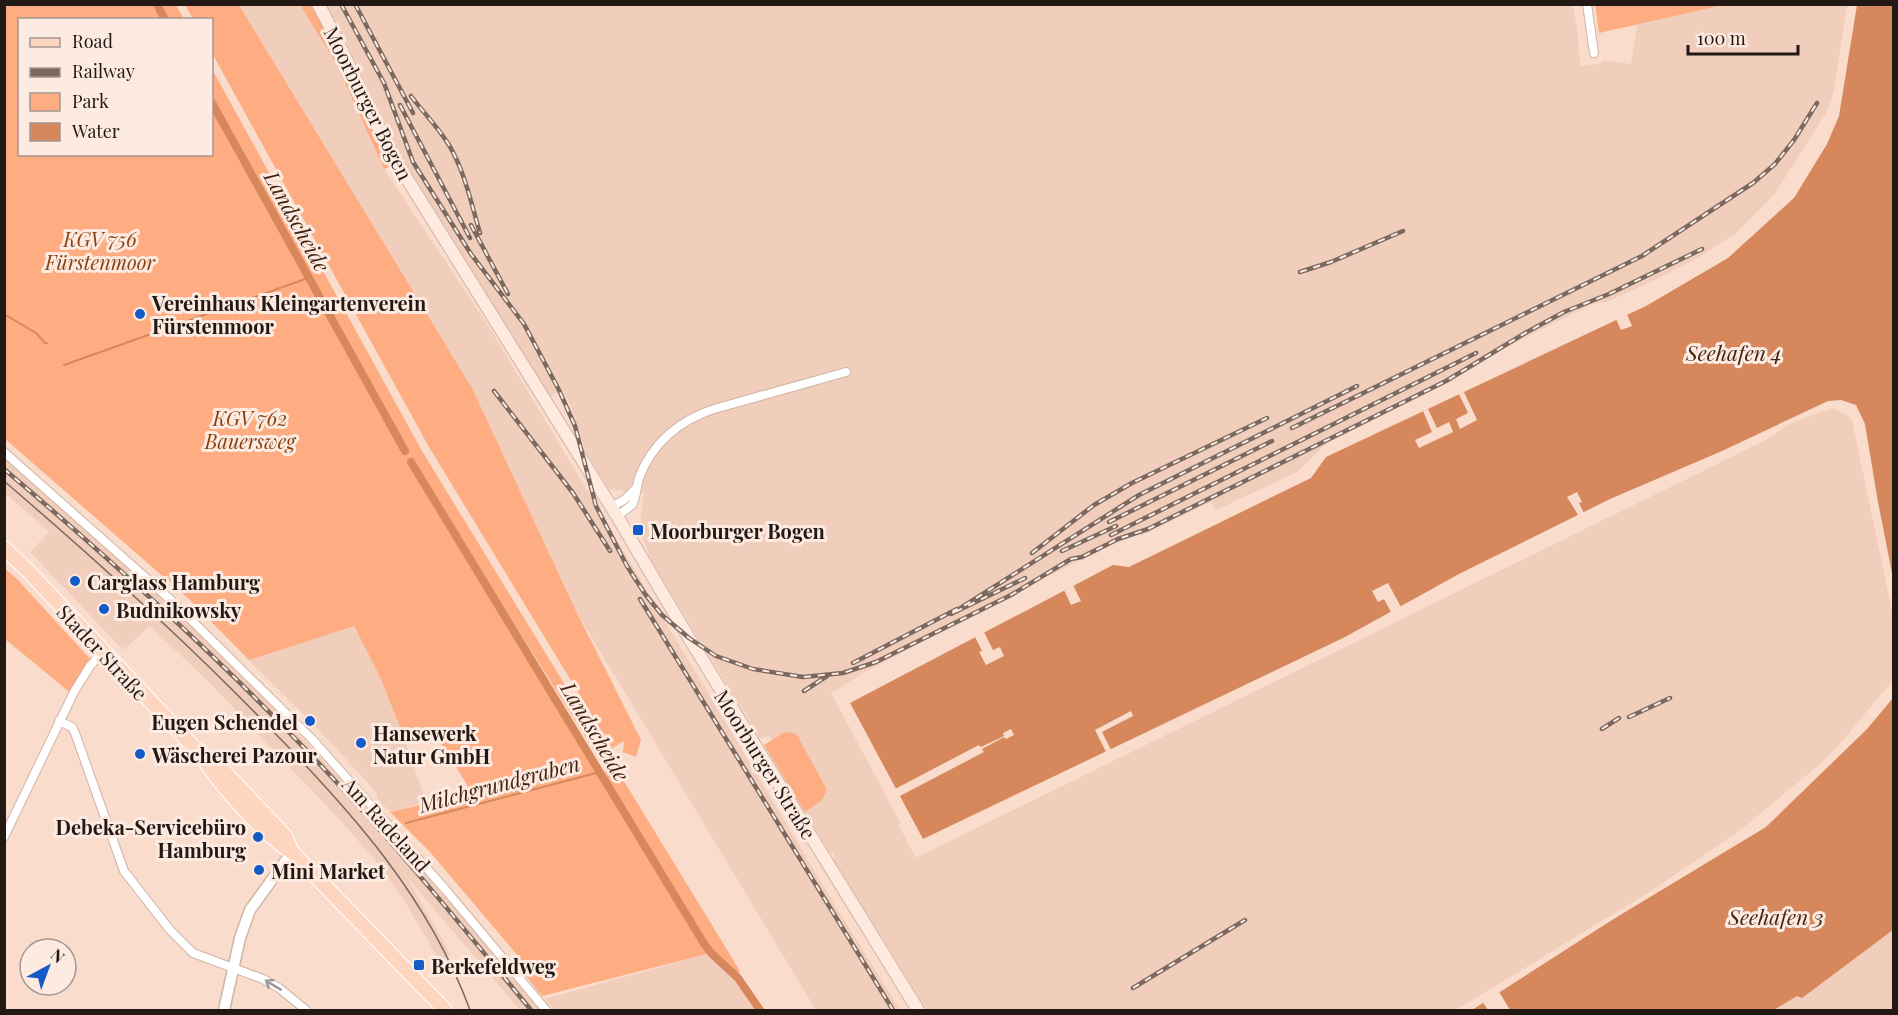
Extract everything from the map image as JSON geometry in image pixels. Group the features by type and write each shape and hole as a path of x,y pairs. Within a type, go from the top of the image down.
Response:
{"main road":[{"name":"Moorburger Bogen","path":"318,4 394,158 614,512"},
{"name":"Moorburger Straße","path":"614,512 918,1011"},
{"name":"Stader Straße","path":"4,548 202,756 219,767 285,836 292,852 446,1011"}],"street":[{"path":"1587,4 1594,53"},
{"path":"614,512 632,505 643,470 659,443 700,413 846,372"},
{"name":"Am Radeland","path":"4,452 172,601 312,740 445,889 546,1011"},
{"path":"4,837 59,721 86,672 103,652"},
{"path":"59,721 72,728 75,733 129,879 186,948 205,958 263,979 279,988 306,1011"},
{"path":"224,1011 240,938 250,910 292,852"}],"shaded area":[{"path":"1573,4 1580,66 1599,64 1604,60 1631,64 1638,20 1694,5 1847,5 1834,91 1826,113 1774,195 1734,235 1659,278 1606,302 1595,303 1532,334 1463,374 1329,441 1297,472 1216,510 1211,502 1140,536 1139,534 1113,544 865,672 831,693 901,824 899,826 916,858 1762,442 1791,423 1833,408 1846,414 1852,420 1893,616 1893,680 1820,764 1738,832 1651,891 1456,1010 927,1010 833,859 835,857 833,853 830,853 770,754 769,750 774,744 770,736 760,738 709,655 710,649 702,644 650,558 642,536 641,516 644,493 609,489 585,450 568,399 562,389 550,397 393,143 347,43 326,5"},
{"path":"239,5 300,5 336,62 384,169 491,330 900,1010 816,1010 576,611 472,388"},
{"path":"4,458 112,551 250,683 393,835 543,1010 520,1010 406,876 451,955 439,960 404,900 375,860 209,682 150,626 123,650 30,552 49,532 5,493"},
{"path":"353,625 380,677 426,802 390,812 377,798 377,794 370,785 249,660"},
{"path":"1893,930 1893,1010 1774,1010 1797,996 1802,998"},
{"path":"711,953 738,973 757,1010 554,1010 545,999"}],"green space":[{"path":"1595,4 1723,4 1723,5 1599,33"},
{"path":"4,5 176,5 183,18 18,18 18,156 213,156 213,71 422,451 740,971 738,973 711,953 542,996 513,960 518,956 430,852 390,812 437,801 468,786 437,737 400,727 380,677 354,626 249,660 189,599 5,439","holes":["214,105 384,407 307,274","436,499 603,765 613,796 432,501"]},
{"path":"185,5 239,5 472,388 576,611 641,740 636,757 623,752 624,741 612,748 429,447 213,55 213,18 192,18"},
{"path":"300,5 311,5 322,24 392,166 384,169 336,63"},
{"path":"4,568 17,579 93,662 73,695 5,639"},
{"path":"785,732 797,735 827,790 822,800 805,812 764,745"}],"water":[{"name":"Seehafen 4","path":"1857,5 1893,5 1893,578 1865,424 1856,405 1841,400 1828,401 1722,451 1610,499 1459,574 1345,637 923,839 850,703 1113,565 1129,567 1311,478 1326,457 1646,306 1728,258 1794,198 1827,144 1839,116"},
{"name":"Seehafen 3","path":"1893,698 1893,930 1802,998 1797,996 1774,1010 1472,1010 1612,920 1766,827 1867,729"}],"pier":[{"path":"1626,312 1632,326 1621,330 1615,317"},
{"path":"1464,392 1477,420 1460,429 1456,419 1468,413 1459,394"},
{"path":"1428,409 1437,428 1449,422 1453,432 1419,448 1415,440 1432,432 1423,411"},
{"path":"1577,492 1585,515 1580,518 1567,497"},
{"path":"1072,583 1081,601 1071,605 1063,588"},
{"path":"1388,583 1402,609 1392,614 1384,599 1378,602 1372,591"},
{"path":"983,630 993,650 1000,647 1004,656 986,665 974,635"},
{"path":"1131,711 1133,716 1102,732 1112,752 1107,754 1095,730"},
{"path":"1011,729 1014,735 1006,739 1004,737 982,749 984,752 898,797 893,790 979,745 981,747 1004,736 1003,733"},
{"path":"1498,990 1510,1010 1488,1010 1482,1001"}],"waterway":[{"name":"Landscheide","path":"157,4 164,18"},
{"name":"Landscheide","path":"213,105 405,451"},
{"path":"64,365 308,278"},
{"path":"4,314 36,333 47,343"},
{"name":"Landscheide","path":"411,462 703,942 711,953 738,978 760,1010"},
{"name":"Milchgrundgraben","path":"406,823 600,772"}],"tram line":[{"path":"4,481 171,631 236,693 328,790 357,823 409,892 453,969 470,1010"}],"railway":[{"path":"341,4 384,83 413,162 471,254 524,324 559,390 575,426 596,506 627,566 662,615 689,638 716,656 753,669 803,677 843,673 876,662 1011,595 1071,559 1082,557 1118,539 1148,529 1446,381 1564,312 1609,294 1702,249"},
{"path":"355,4 413,113"},
{"path":"411,96 455,155 480,233"},
{"path":"1292,428 1642,256 1753,183 1775,164 1794,140 1817,103"},
{"path":"400,105 470,238"},
{"path":"471,225 508,294"},
{"path":"1300,272 1331,262 1403,231"},
{"path":"1111,535 1476,353"},
{"path":"1025,578 951,614 1139,495 1357,386"},
{"path":"494,391 573,493 610,551"},
{"path":"1032,553 1094,505 1132,483 1267,418"},
{"path":"1109,522 1272,441"},
{"path":"4,469 177,623 301,744 389,841 531,1010"},
{"path":"1062,551 1116,526"},
{"path":"640,599 893,1010"},
{"path":"853,663 957,609"},
{"path":"804,691 827,676"},
{"path":"1629,717 1670,698"},
{"path":"1602,729 1619,718"},
{"path":"1133,988 1245,920"}],"place":[{"name":"Vereinhaus Kleingartenverein Fürstenmoor","path":"140,314"},
{"name":"Moorburger Bogen","path":"638,530"},
{"name":"Carglass Hamburg","path":"75,581"},
{"name":"Budnikowsky","path":"104,609"},
{"name":"Eugen Schendel","path":"310,721"},
{"name":"Hansewerk Natur GmbH","path":"361,743"},
{"name":"Wäscherei Pazour","path":"140,754"},
{"name":"Debeka-Servicebüro Hamburg","path":"258,837"},
{"name":"Mini Market","path":"259,870"},
{"name":"Berkefeldweg","path":"419,965"}],"park label":[{"name":"KGV 756 Fürstenmoor","path":"100,250"},
{"name":"KGV 762 Bauersweg","path":"250,428"}]}
